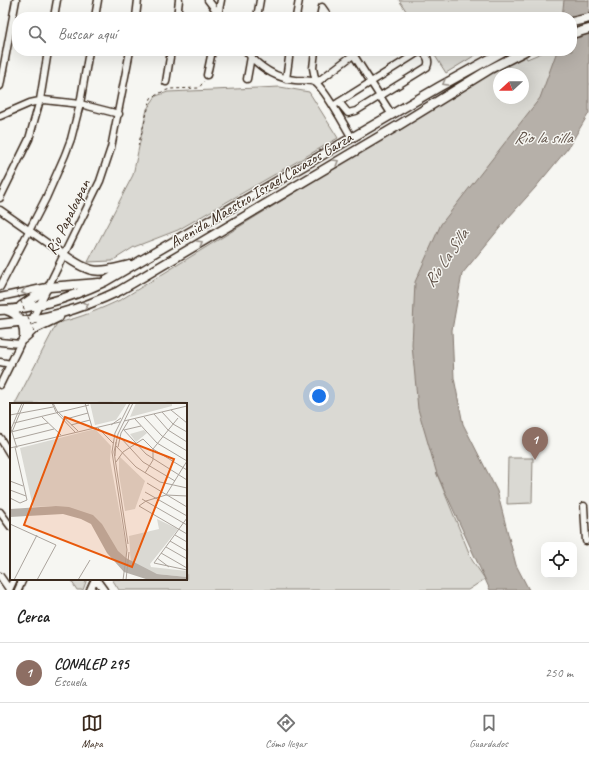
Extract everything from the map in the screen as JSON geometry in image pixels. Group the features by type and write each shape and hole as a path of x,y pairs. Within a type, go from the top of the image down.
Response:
{"main road":[{"path":"577,21 589,18"},
{"path":"577,33 589,29"},
{"name":"Avenida Maestro Israel Cavazos Garza","path":"3,310 40,305 76,294 104,282 141,262 495,56"},
{"name":"Avenida Maestro Israel Cavazos Garza","path":"0,324 32,321 64,312 119,291 514,56"},
{"path":"451,94 461,82 460,75"},
{"path":"262,206 260,202 261,198 278,182"},
{"path":"64,255 80,266 94,271 111,270 141,262"},
{"path":"16,309 48,287 104,282"},
{"path":"3,310 14,313 22,322 24,330 22,340"},
{"path":"22,340 34,328 56,319 64,312"}],"street":[{"path":"14,12 16,0"},
{"path":"55,12 57,0"},
{"path":"96,12 98,0"},
{"path":"137,12 138,0"},
{"path":"178,12 179,0"},
{"path":"208,0 216,12"},
{"path":"220,12 221,0"},
{"path":"258,12 260,0"},
{"path":"297,12 299,0"},
{"path":"321,3 326,12"},
{"path":"0,86 12,22"},
{"path":"0,198 29,140 40,100 47,56"},
{"path":"0,287 50,191 66,155 80,104 88,56"},
{"name":"Río Papaloapan","path":"0,385 100,181 111,148 119,114 129,56"},
{"path":"166,82 170,56"},
{"path":"207,75 211,56"},
{"path":"247,79 251,56"},
{"path":"253,56 269,72 286,79 316,83"},
{"path":"286,79 289,56"},
{"path":"314,56 313,68 316,83 325,93 352,138"},
{"path":"316,83 348,56"},
{"path":"354,56 392,115"},
{"path":"333,106 412,56"},
{"path":"339,102 348,112 353,113 427,67 428,62 426,56"},
{"path":"0,116 40,100 80,104 119,114"},
{"path":"0,210 64,255"},
{"path":"0,297 48,287"},
{"path":"0,342 22,340"},
{"path":"0,362 11,364"},
{"path":"0,438 2,447 10,455"},
{"path":"584,506 587,525 586,541"},
{"path":"0,512 10,526"},
{"path":"0,576 9,590"},
{"path":"9,590 14,580"},
{"path":"18,590 23,580"},
{"path":"90,590 95,580"},
{"path":"96,580 104,590"}],"path":[{"path":"138,146 151,98 170,89 199,88 207,75"},
{"path":"16,290 35,334"}],"shaded area":[{"path":"399,0 586,0 587,6 565,12 407,12"},
{"path":"435,56 474,56 446,73"},
{"path":"517,56 525,56 527,59 534,56 569,56 441,250 437,474 472,560 485,579 468,590 119,590 113,580 187,580 187,403 16,403 57,323 74,319 122,299 493,70 493,104 529,104 529,68 497,68"},
{"path":"280,87 309,92 338,138 178,230 134,247 112,261 88,262 133,175 147,109 156,96 168,92"},
{"path":"508,458 533,458 532,503 507,504"},
{"path":"71,580 87,580 83,590 77,590"}],"water":[{"name":"Rio la silla","path":"564,0 589,0 589,113 568,148 462,274 452,330 454,378 463,424 497,491 516,565 529,590 490,590 437,474 418,409 412,345 415,282 441,224 540,98 555,56 577,56 577,12 563,12"}],"place":[{"name":"CONALEP 295","path":"535,460"}],"water label":[{"name":"Río La Silla","path":"446,258"}]}
